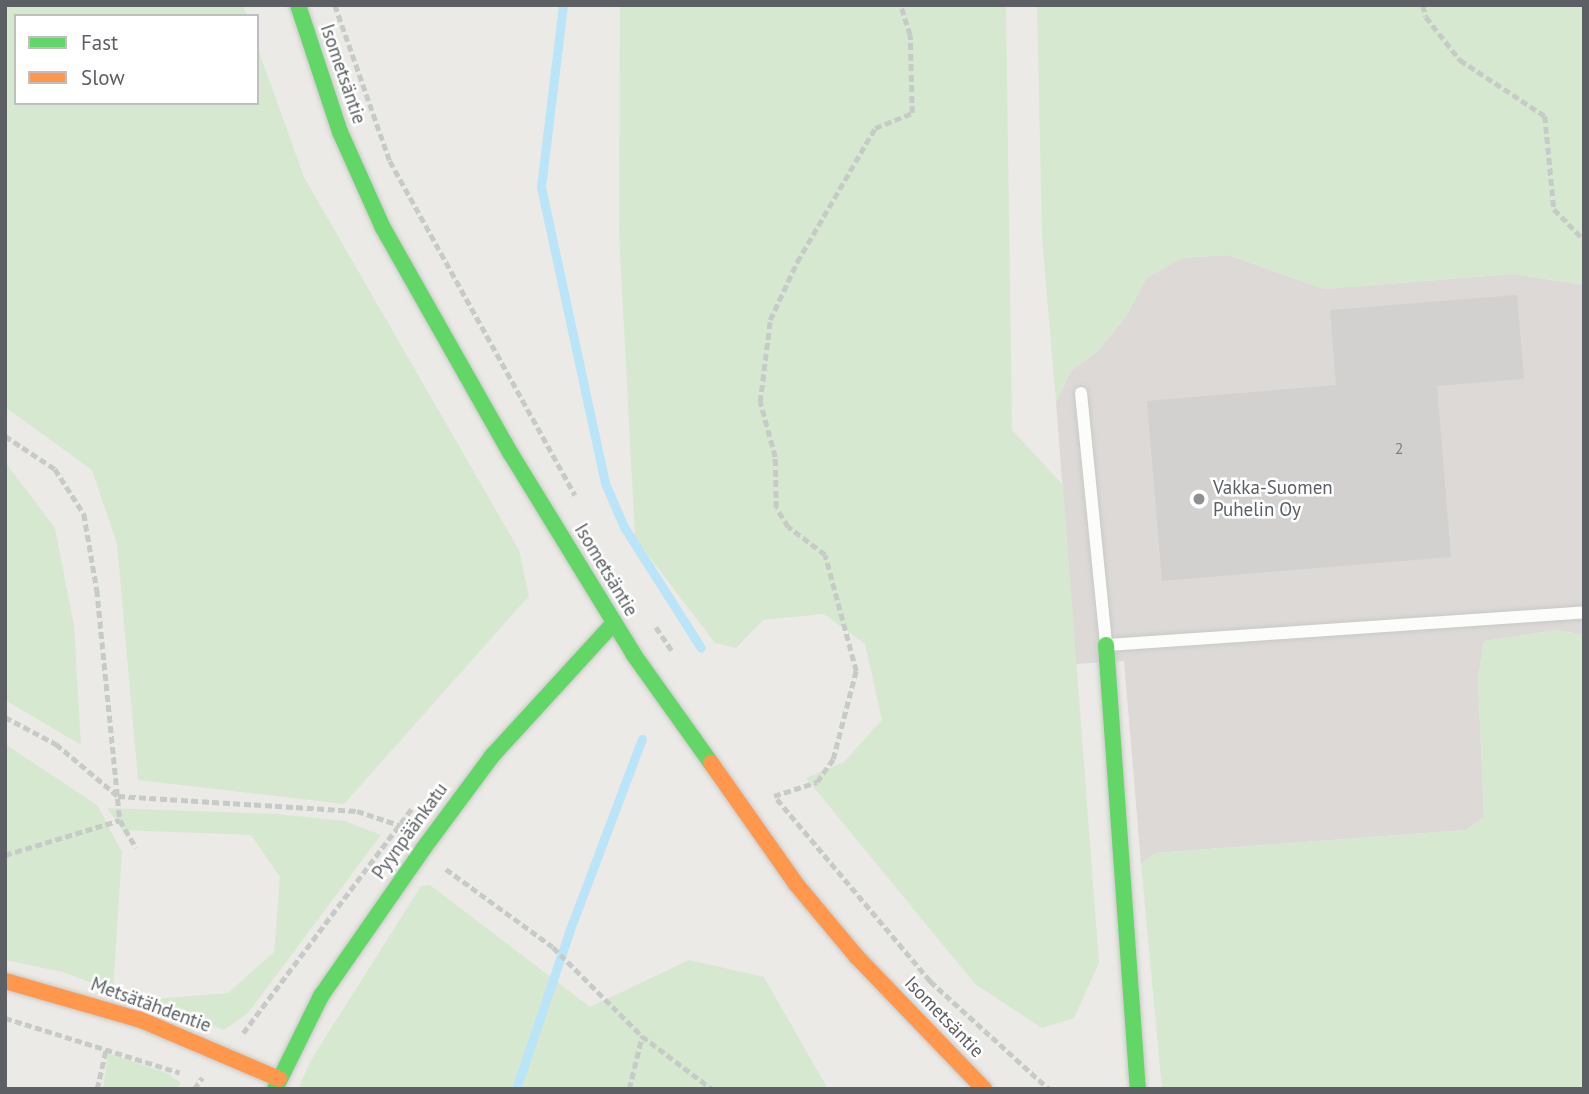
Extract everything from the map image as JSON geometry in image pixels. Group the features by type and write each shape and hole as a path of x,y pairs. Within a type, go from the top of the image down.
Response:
{"main road":[{"name":"Isometsäntie","path":"298,5 341,132 383,228 504,442 614,624 705,762 796,884 858,957 984,1089"},
{"name":"Pyynpäänkatu","path":"277,1084 321,996 423,849 492,756 564,673 614,624"},
{"path":"1106,645 1138,1089"},
{"name":"Metsätähdentie","path":"5,981 141,1020 277,1084"}],"lane":[{"path":"1081,393 1106,645 1584,612"}],"path":[{"path":"335,5 390,162 580,503"},
{"path":"774,796 817,782 834,759 856,671 825,555 788,527 776,508 775,457 760,402 770,320 797,262 875,128 912,113 910,34 901,5"},
{"path":"1423,5 1426,17 1460,60 1545,116 1554,209 1584,240"},
{"path":"5,436 55,468 84,514 97,590 120,820 136,848"},
{"path":"653,624 677,658"},
{"path":"5,717 56,744 118,796 357,811 399,823 423,849 553,947 642,1036 712,1089"},
{"path":"766,786 930,981 1049,1089"},
{"path":"5,855 120,820"},
{"path":"5,1018 201,1079"},
{"path":"629,1089 642,1036"},
{"path":"97,1089 106,1049"}],"shaded area":[{"path":"1228,255 1324,289 1513,274 1584,285 1584,635 1557,630 1484,641 1478,678 1484,817 1466,830 1155,853 1141,864 1124,661 1076,664 1056,402 1071,371 1098,351 1125,318 1147,278 1182,258"}],"green space":[{"path":"5,5 243,5 246,14 14,14 14,105 259,105 259,52 304,177 519,550 529,596 344,804 138,780 117,544 92,470 5,407"},
{"path":"620,5 1006,5 1012,430 1063,485 1099,963 1074,1018 1042,1028 975,984 806,778 844,762 882,720 865,644 824,614 763,620 736,648 715,643 635,538 619,233"},
{"path":"1037,5 1584,5 1584,285 1513,274 1324,289 1228,255 1182,258 1147,278 1125,318 1098,351 1071,371 1056,402 1042,237"},
{"path":"5,462 55,528 74,626 81,745 5,700"},
{"path":"1557,630 1584,635 1584,1089 1162,1089 1141,864 1155,853 1466,830 1484,817 1478,678 1484,641"},
{"path":"5,744 97,805 122,852 113,991 63,972 5,960"},
{"path":"107,808 278,814 345,821 381,835 248,1013 224,1030 173,1012 154,999 228,993 274,952 280,877 251,835 122,830"},
{"path":"430,885 590,1007 689,960 764,977 828,1089 298,1089 311,1060 421,886"},
{"path":"108,1053 167,1073 181,1083 177,1089 103,1089"}],"building":[{"path":"1517,295 1524,379 1437,386 1451,557 1162,581 1147,401 1336,385 1330,310"}],"waterway":[{"path":"563,5 541,187 605,483 624,527 701,648"},
{"path":"516,1089 572,924 642,739"}],"traffic: fast":[{"path":"298,5 340,132 383,228 511,454 634,655 711,763"},
{"path":"275,1089 321,996 423,849 492,756 614,623"},
{"path":"1106,645 1138,1089"}],"traffic: slow":[{"path":"711,763 796,884 857,957 984,1089"},
{"path":"5,981 141,1020 279,1079"}],"place":[{"name":"Vakka-Suomen Puhelin Oy","path":"1199,499"}]}
